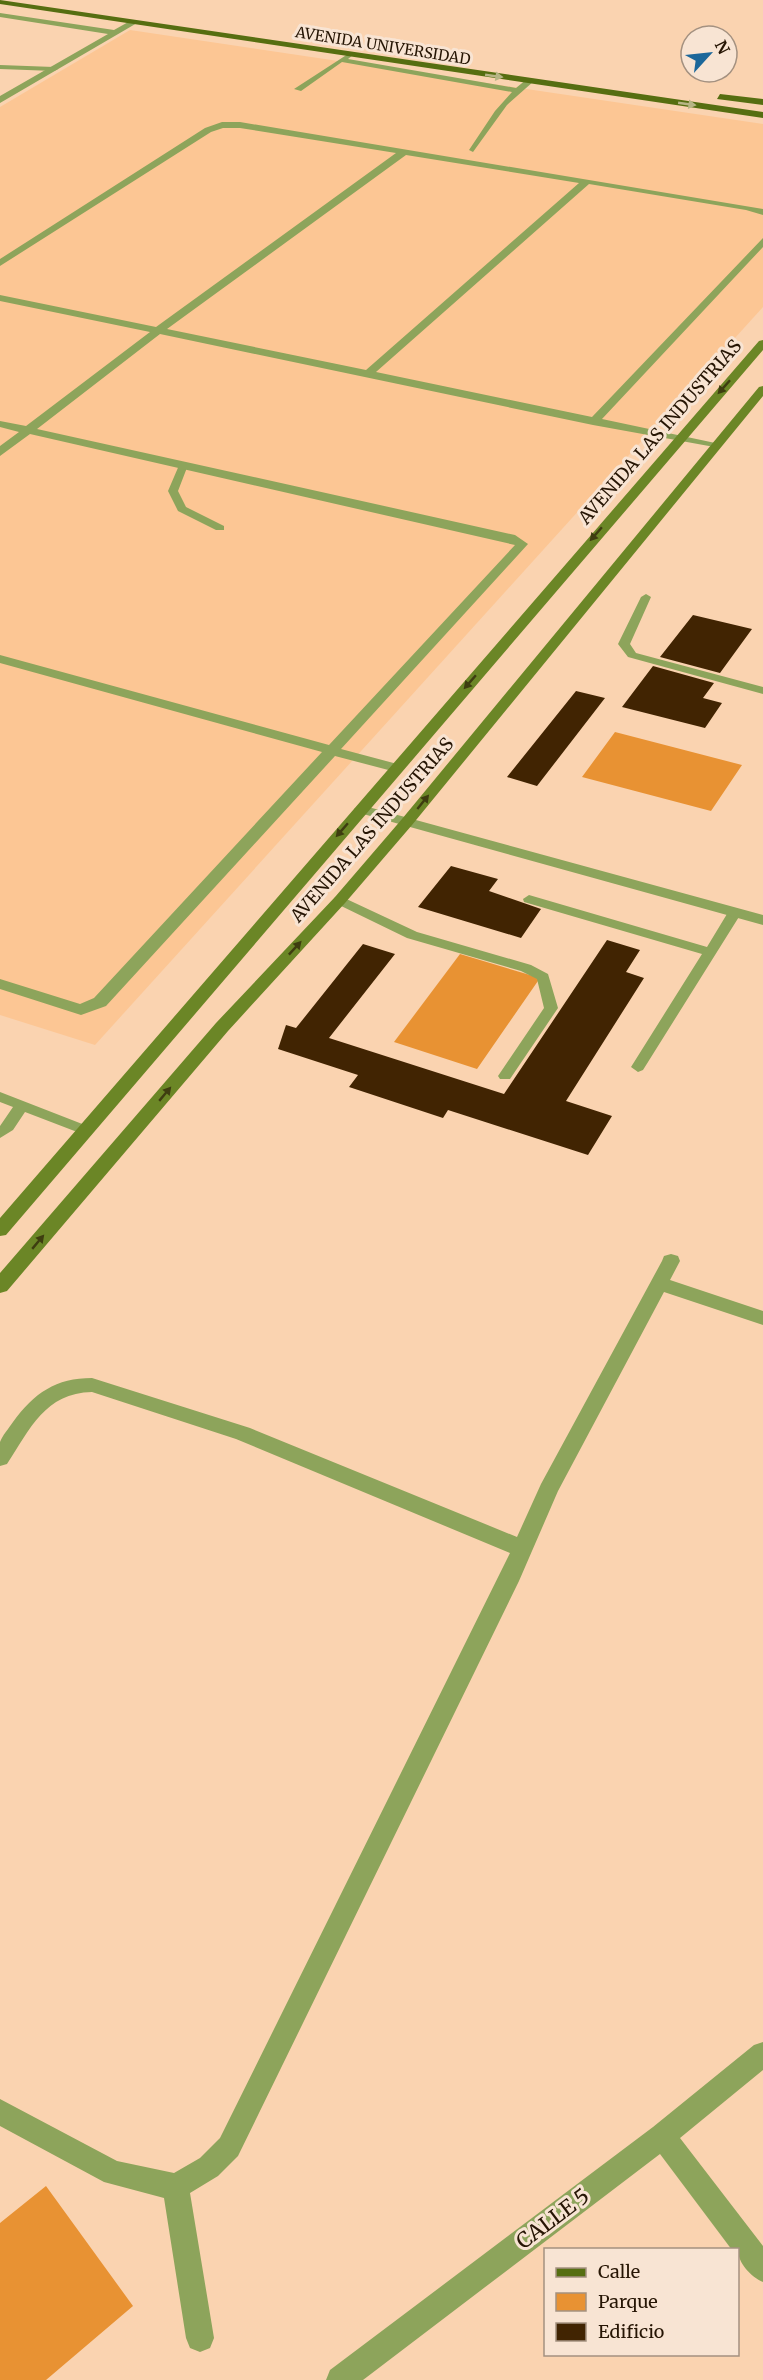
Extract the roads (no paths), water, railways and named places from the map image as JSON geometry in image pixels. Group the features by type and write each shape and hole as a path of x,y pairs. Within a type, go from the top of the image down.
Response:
{"main road":[{"name":"AVENIDA UNIVERSIDAD","path":"24,0 641,87"},
{"name":"AVENIDA UNIVERSIDAD","path":"0,3 763,116"},
{"path":"710,96 763,102"}],"street":[{"path":"0,15 116,33"},
{"path":"0,99 133,23"},
{"path":"0,263 208,130 222,125 240,125 747,207 763,212"},
{"path":"0,452 158,331 402,153"},
{"path":"368,374 587,181"},
{"path":"593,422 763,241"},
{"path":"0,298 716,446"},
{"name":"AVENIDA LAS INDUSTRIAS","path":"0,1230 678,438 763,343"},
{"name":"AVENIDA LAS INDUSTRIAS","path":"0,1286 222,1027 340,900 407,822 763,390"},
{"path":"0,424 515,539 522,544 100,1002 91,1008 81,1010 0,984"},
{"path":"0,659 396,768"},
{"path":"361,809 763,920"},
{"path":"0,2112 113,2173 176,2187 208,2167 229,2147 523,1549 548,1490 661,1284 671,1261"},
{"path":"661,1284 763,1318"},
{"path":"0,1458 41,1401 57,1389 74,1383 92,1385 243,1433 523,1549"},
{"name":"CALLE 5","path":"340,2380 662,2136 763,2054"},
{"path":"662,2136 763,2268"},
{"path":"176,2187 200,2338"}],"lane":[{"path":"298,89 350,55"},
{"path":"341,60 516,90"},
{"path":"0,68 54,69"},
{"path":"473,150 489,122 516,90 530,81"},
{"path":"183,465 173,491 182,509 220,528"},
{"path":"646,597 624,644 632,655 763,691"},
{"path":"529,899 710,952"},
{"path":"340,900 412,935 526,968 543,977 551,1008 505,1076"},
{"path":"638,1067 735,912"},
{"path":"0,1097 85,1130"},
{"path":"0,1133 8,1127 22,1105"}]}
